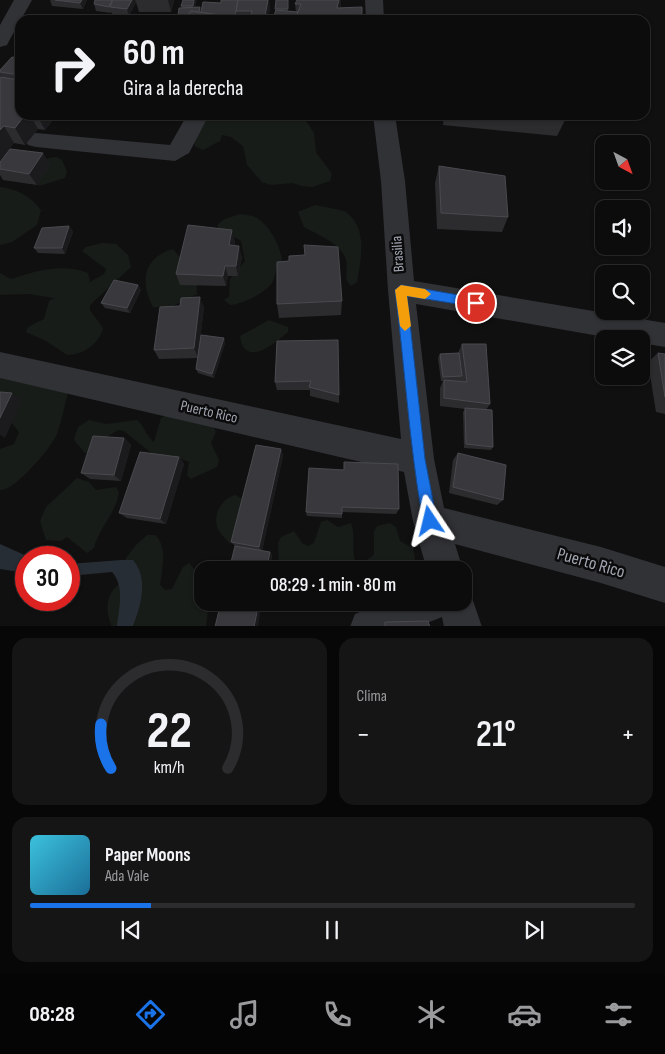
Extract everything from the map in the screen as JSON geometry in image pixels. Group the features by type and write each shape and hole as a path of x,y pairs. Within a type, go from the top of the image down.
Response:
{"street":[{"path":"0,41 23,0"},
{"path":"374,0 376,15"},
{"path":"36,140 174,152 181,148 195,120"},
{"name":"Brasilia","path":"385,120 393,182 401,290 418,459 430,521 443,561"},
{"path":"401,290 665,335"},
{"name":"Puerto Rico","path":"0,365 418,459"},
{"name":"Puerto Rico","path":"430,521 601,565 665,586"},
{"path":"368,626 409,611"},
{"path":"459,611 464,626"}],"shaded area":[{"path":"202,120 305,120 314,133 316,152 332,174 330,181 312,187 293,183 271,185 262,182 247,165 243,146 231,137 222,135 220,141 203,150 195,146 192,134"},
{"path":"56,157 62,160 67,171 65,178 39,186 30,176 31,172 40,162"},
{"path":"0,187 12,189 23,194 41,210 37,225 12,242 0,245"},
{"path":"315,205 346,212 358,226 361,244 360,264 357,282 351,286 346,277 347,263 343,254 334,244 304,227 298,212"},
{"path":"240,214 255,217 265,225 279,248 282,260 273,281 265,290 241,303 230,305 224,300 229,297 230,279 245,261 241,241 218,228 218,224 225,219"},
{"path":"102,243 116,244 128,255 131,267 90,305 90,310 103,328 98,339 90,348 79,353 67,355 46,341 26,332 28,327 44,319 49,301 54,298 29,294 0,295 0,273 11,279 49,269 78,270 88,273 90,281 88,283 104,274 106,269 82,251 86,247"},
{"path":"173,249 196,276 197,294 171,307 153,307 146,289 147,272 150,264 156,258"},
{"path":"269,320 288,327 288,332 261,351 248,351 243,346 240,336"},
{"path":"0,366 69,388 59,429 54,440 23,477 6,489 0,490 0,449 14,444 19,432 0,409"},
{"path":"178,408 205,415 216,431 211,443 219,460 217,467 191,479 187,475 189,462 171,455 155,456 124,431 118,430 107,437 105,443 92,452 85,453 74,440 78,427 89,420 106,424 137,420 154,442 161,418"},
{"path":"77,478 89,482 96,490 116,487 119,492 115,507 96,540 94,548 87,553 67,537 61,541 46,540 40,521 46,507"},
{"path":"235,495 241,498 244,504 230,544 219,531 216,520 219,509 225,500"},
{"path":"327,520 338,527 351,523 353,551 355,560 357,561 279,561 278,543 281,537 294,531 302,543 308,546 314,543 321,522"},
{"path":"390,523 396,527 400,541 413,548 415,561 365,561 374,555 374,531 377,526"},
{"path":"147,535 155,535 162,545 163,565 160,585 165,590 172,589 183,567 189,563 194,569 194,611 208,611 206,626 112,626 107,607 108,601 113,590 123,581 126,558"},
{"path":"0,544 15,551 15,571 0,569"},
{"path":"133,560 141,575 142,592 139,610 133,626 117,626 120,591 119,584 112,572 80,575 80,563"}],"building":[{"path":"55,0 82,0 80,3"},
{"path":"95,0 112,0 109,7 94,4"},
{"path":"113,0 132,0 127,9 110,7"},
{"path":"183,0 194,0 193,6 181,6"},
{"path":"221,0 238,0 235,15 201,12 203,2 221,3"},
{"path":"238,0 268,0 265,15 251,15 252,11 236,11"},
{"path":"276,0 288,0 288,9 275,9"},
{"path":"297,0 339,0 337,8 362,7 362,15 297,15 301,4 295,4"},
{"path":"200,7 199,12 191,11 188,15 178,15 179,8"},
{"path":"276,10 298,12 297,15 274,15"},
{"path":"191,11 218,15 188,15"},
{"path":"12,57 15,57 15,74 0,72"},
{"path":"0,77 15,79 15,120 21,120 15,128 4,126 0,130"},
{"path":"10,149 43,153 29,174 0,169 0,162"},
{"path":"439,166 505,176 508,217 441,213"},
{"path":"188,225 232,230 229,245 239,246 236,266 225,266 223,276 176,274"},
{"path":"69,226 62,248 34,248 42,228"},
{"path":"304,245 338,247 342,301 277,304 277,262 289,261 289,256 305,255"},
{"path":"114,280 138,285 127,308 101,303"},
{"path":"200,297 194,348 154,350 160,307 180,306 181,298"},
{"path":"201,335 224,338 212,374 196,369"},
{"path":"338,340 339,395 309,387 311,381 275,382 277,341"},
{"path":"462,344 486,344 490,404 444,398 444,380 467,382"},
{"path":"459,353 462,376 443,377 440,354"},
{"path":"658,353 665,354 665,397"},
{"path":"0,392 12,393 0,418"},
{"path":"465,408 492,410 493,447 466,444"},
{"path":"93,436 124,438 114,475 81,473"},
{"path":"256,445 281,449 259,547 231,542"},
{"path":"140,452 179,457 160,519 119,513"},
{"path":"458,453 506,465 503,500 453,487"},
{"path":"344,462 398,464 399,509 342,507 342,514 306,512 309,468 344,470"},
{"path":"235,546 270,552 268,561 231,561"},
{"path":"219,611 257,611 254,626 215,626"},
{"path":"428,621 430,626 385,626 385,622"}],"slow traffic":[{"path":"405,326 401,290 425,294"}],"route":[{"path":"430,521 418,459 401,290 476,303"}]}
